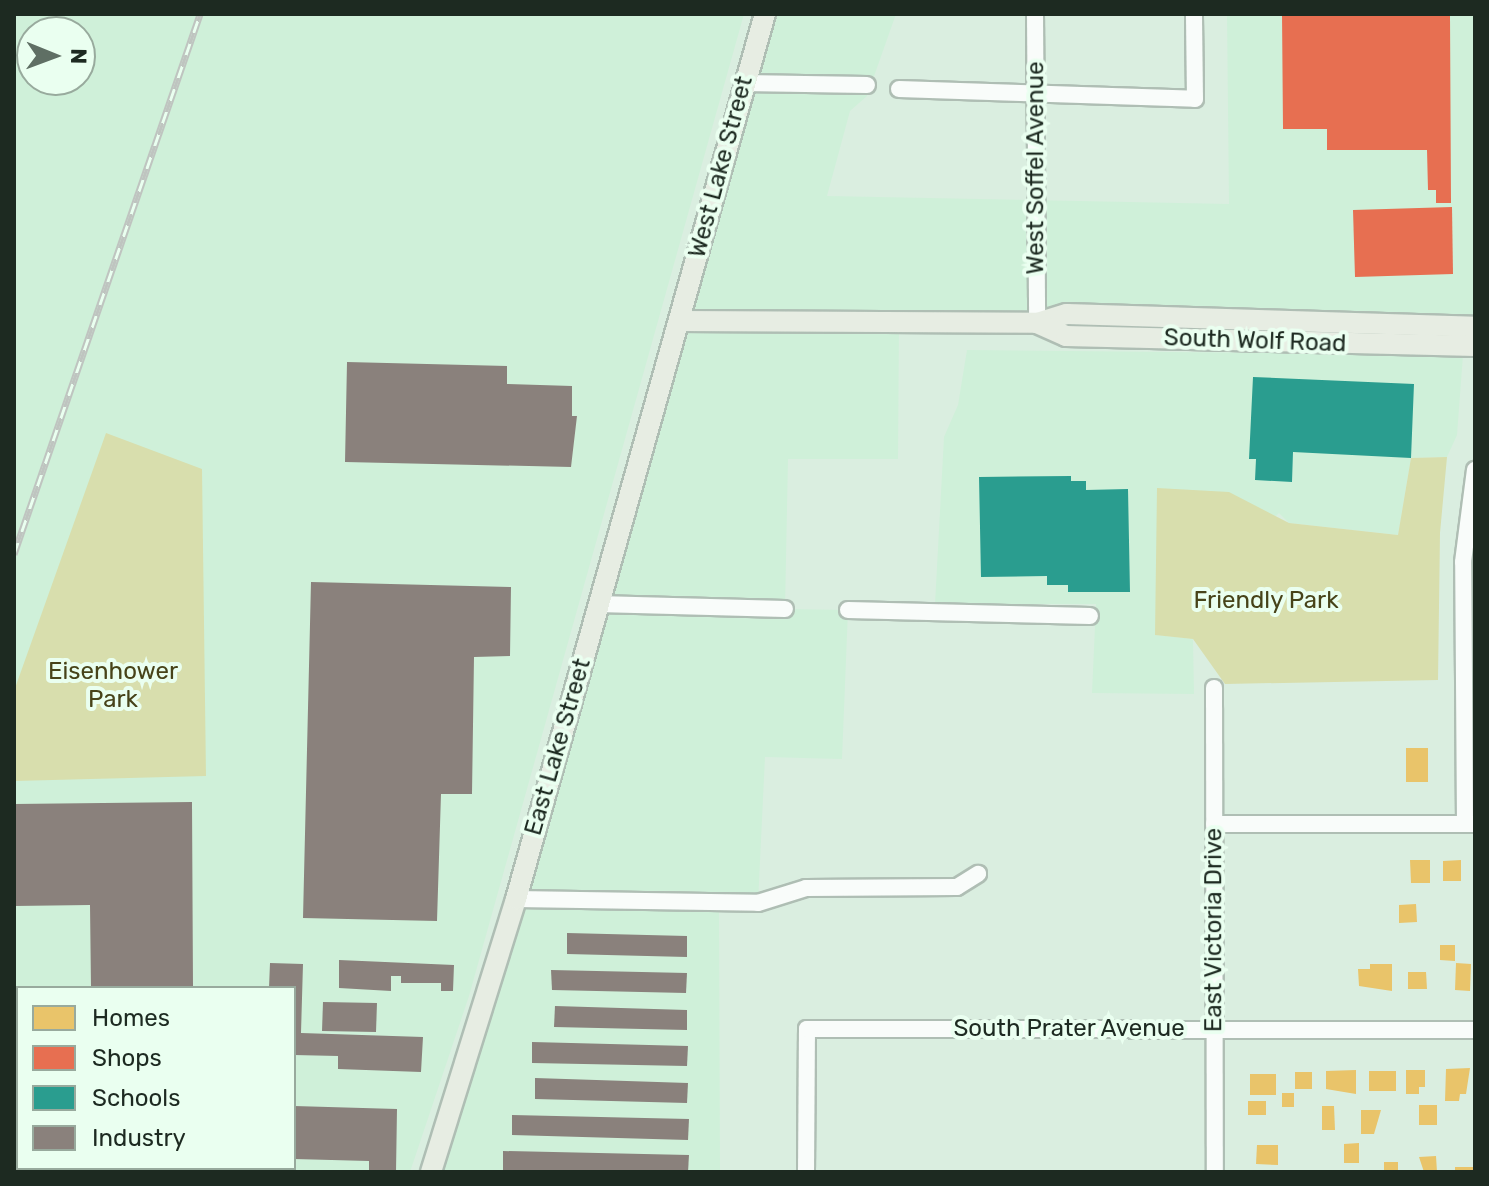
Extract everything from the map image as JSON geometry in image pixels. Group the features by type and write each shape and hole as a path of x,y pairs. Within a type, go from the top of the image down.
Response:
{"main road":[{"name":"West Lake Street","path":"679,321 743,83 765,14"},
{"name":"South Wolf Road","path":"679,321 1037,323 1067,314 1475,327"},
{"name":"East Lake Street","path":"431,1172 516,899 679,321"},
{"name":"South Wolf Road","path":"1037,323 1066,336 1475,346"}],"street":[{"name":"West Soffel Avenue","path":"1035,14 1037,323"},
{"path":"899,89 1195,99 1194,14"},
{"path":"743,83 867,85"},
{"path":"1214,824 1470,823 1469,563 1475,470"},
{"path":"598,604 785,609"},
{"path":"848,610 1090,616"},
{"name":"East Victoria Drive","path":"1214,688 1215,1172"},
{"path":"516,899 758,903 806,888 957,887 978,874"},
{"name":"South Prater Avenue","path":"806,1172 807,1029 1475,1030"}],"shaded area":[{"path":"14,14 744,14 469,996 410,1172 14,1172"},
{"path":"765,14 896,14 867,96 850,111 827,196 1229,204 1227,14 1475,14 1475,334 899,322 898,459 788,459 785,609 848,610 842,759 765,757 758,903 719,903 720,1172 428,1172"},
{"path":"967,350 1463,355 1457,435 1447,457 1411,458 1398,535 1289,523 1279,513 1155,635 1193,639 1194,694 1092,693 1096,604 935,604 944,437 958,405"}],"green space":[{"name":"Eisenhower Park","path":"106,433 202,469 206,776 14,781 14,691"},
{"name":"Friendly Park","path":"1447,457 1440,533 1438,680 1225,684 1193,639 1155,635 1157,488 1229,492 1289,523 1398,535 1411,458"}],"building: Homes":[{"path":"1406,748 1428,748 1428,782 1406,782"},
{"path":"1410,860 1430,860 1430,883 1411,883"},
{"path":"1461,860 1461,881 1443,881 1443,861"},
{"path":"1416,904 1417,922 1399,923 1399,905"},
{"path":"1440,945 1455,945 1455,961 1440,960"},
{"path":"1456,963 1471,964 1470,991 1455,990"},
{"path":"1370,964 1392,964 1392,991 1359,986 1358,969 1370,969"},
{"path":"1408,972 1426,972 1427,989 1408,989"},
{"path":"1470,1068 1466,1094 1460,1094 1459,1101 1445,1101 1446,1069"},
{"path":"1356,1070 1356,1094 1326,1089 1326,1071"},
{"path":"1406,1070 1425,1070 1425,1087 1419,1087 1419,1094 1406,1094"},
{"path":"1369,1071 1396,1071 1396,1091 1369,1091"},
{"path":"1295,1072 1312,1072 1312,1089 1295,1089"},
{"path":"1250,1074 1276,1074 1276,1095 1250,1095"},
{"path":"1282,1093 1294,1093 1294,1107 1282,1107"},
{"path":"1248,1101 1266,1101 1266,1115 1248,1115"},
{"path":"1419,1105 1437,1105 1437,1125 1419,1125"},
{"path":"1322,1106 1334,1106 1335,1130 1322,1130"},
{"path":"1361,1110 1381,1110 1374,1134 1361,1134"},
{"path":"1359,1143 1359,1163 1344,1163 1344,1144"},
{"path":"1257,1145 1278,1145 1278,1165 1256,1164"},
{"path":"1436,1156 1437,1172 1424,1172 1419,1157"},
{"path":"1384,1162 1398,1162 1398,1172 1384,1172"},
{"path":"1455,1167 1475,1167 1475,1172 1455,1172"}],"building: Shops":[{"path":"1282,14 1450,14 1451,203 1436,203 1436,190 1428,190 1427,150 1327,150 1327,129 1283,129"},
{"path":"1452,207 1453,274 1355,277 1353,210"}],"building: Schools":[{"path":"1253,377 1414,384 1411,458 1293,452 1292,482 1255,480 1256,459 1249,459"},
{"path":"1071,476 1071,481 1086,481 1086,490 1128,489 1130,592 1068,592 1068,585 1047,585 1047,576 981,577 979,477"}],"building: Industry":[{"path":"347,362 507,366 507,384 572,386 572,416 577,416 571,467 345,462"},
{"path":"311,582 511,587 510,656 474,657 472,794 441,794 437,921 303,918"},
{"path":"192,802 193,986 91,986 90,905 14,906 14,804"},
{"path":"567,933 687,936 687,957 567,954"},
{"path":"339,960 454,965 453,991 441,991 441,983 401,983 401,976 391,976 391,991 339,988"},
{"path":"270,963 303,964 301,1033 423,1037 421,1072 338,1069 338,1056 296,1055 296,986 269,986"},
{"path":"551,970 687,973 686,993 552,990"},
{"path":"323,1002 377,1003 376,1032 322,1031"},
{"path":"555,1006 687,1010 687,1030 554,1027"},
{"path":"14,1009 16,1064 14,1057"},
{"path":"532,1042 688,1046 687,1066 532,1063"},
{"path":"535,1078 688,1083 687,1103 535,1099"},
{"path":"296,1106 397,1109 396,1172 369,1172 369,1161 296,1159"},
{"path":"512,1115 689,1119 688,1140 512,1135"},
{"path":"14,1119 16,1146 14,1161"},
{"path":"503,1151 689,1155 688,1172 503,1172"},
{"path":"94,1170 194,1170 194,1172"}],"railway":[{"path":"14,554 200,14"}]}
